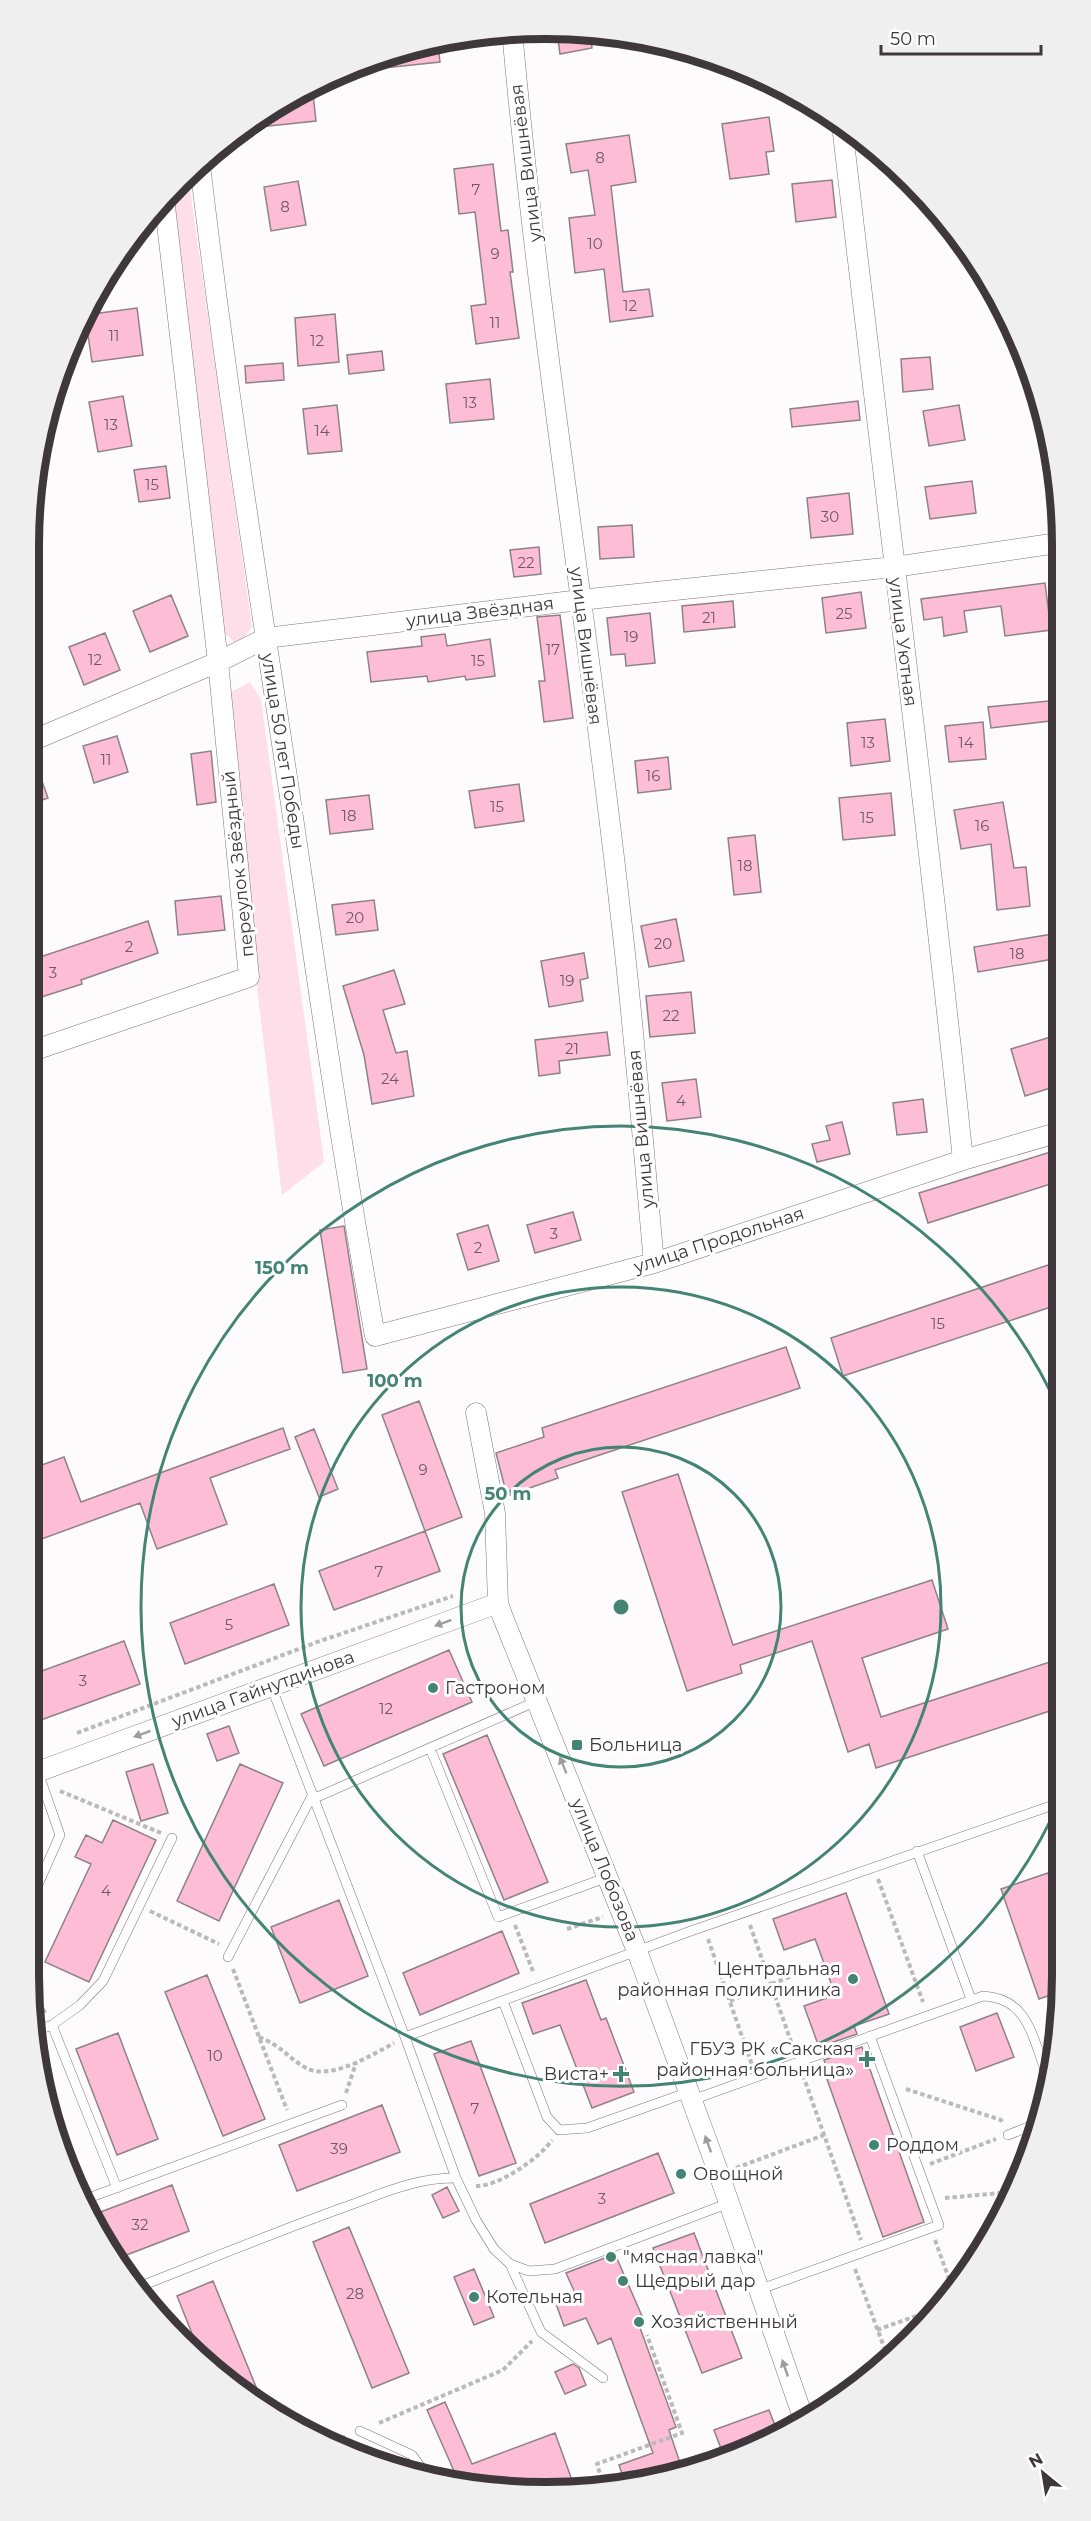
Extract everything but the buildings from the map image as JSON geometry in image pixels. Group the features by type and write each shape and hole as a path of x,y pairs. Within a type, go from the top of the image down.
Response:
{"street":[{"name":"улица Вишнёвая","path":"513,40 519,110 620,909 654,1263"},
{"name":"улица Уютная","path":"843,136 935,893 963,1160"},
{"name":"улица 50 лет Победы","path":"201,175 212,268 352,1213 375,1336"},
{"path":"166,211 218,662"},
{"name":"улица Звёздная","path":"39,737 218,662 266,638 580,600 894,567 1052,544"},
{"name":"переулок Звёздный","path":"39,1048 249,977 218,662"},
{"name":"улица Продольная","path":"375,1336 654,1263 963,1160 1052,1134"},
{"name":"улица Лобозова","path":"476,1413 495,1513 497,1597 637,1951 719,2174 801,2413"},
{"name":"улица Гайнутдинова","path":"39,1776 497,1597"}],"lane":[{"path":"271,1686 405,2037 456,2178 482,2230 494,2249 510,2264 541,2332 603,2378"},
{"path":"228,1957 314,1796 537,1701"},
{"path":"430,1748 498,1917 608,1877"},
{"path":"39,1784 60,1835 39,1881"},
{"path":"405,2037 745,1912 1052,1805"},
{"path":"42,2029 52,2025 80,2005 102,1982 141,1906 172,1838"},
{"path":"917,1851 971,1999"},
{"path":"502,2001 547,2117 559,2130 587,2128 757,2077 971,1999 995,1997 1015,2006 1022,2013 1044,2064"},
{"path":"52,2025 117,2188"},
{"path":"758,2290 939,2225 870,2036"},
{"path":"90,2197 293,2125 342,2105"},
{"path":"1008,2135 1029,2127"},
{"path":"145,2285 279,2231 411,2183 436,2177 456,2178"},
{"path":"510,2264 529,2271 555,2270 729,2203"},
{"path":"360,2431 412,2455 420,2466"}],"path":[{"path":"71,1736 320,1641 463,1592"},
{"path":"39,1778 172,1838"},
{"path":"875,1872 925,2006"},
{"path":"141,1906 223,1946 293,2125"},
{"path":"567,1929 621,1910"},
{"path":"745,1912 865,2252"},
{"path":"511,1913 538,1987"},
{"path":"704,1927 757,2077"},
{"path":"730,2001 824,1964"},
{"path":"40,2005 52,2025"},
{"path":"259,2036 276,2043 298,2062 316,2072 356,2063 405,2037"},
{"path":"342,2105 356,2063"},
{"path":"888,2084 1001,2120 1008,2135 918,2168"},
{"path":"456,2178 472,2186 481,2186 499,2180 522,2168 547,2148 559,2130"},
{"path":"719,2174 824,2135"},
{"path":"930,2199 1003,2193"},
{"path":"931,2228 950,2280"},
{"path":"851,2257 885,2351"},
{"path":"877,2330 922,2314"},
{"path":"360,2431 503,2370 541,2332"},
{"path":"602,2479 597,2464 682,2433 646,2335"}],"shaded area":[{"path":"189,185 252,627 244,638 235,643 223,631 169,208"},
{"path":"250,682 261,700 324,1162 282,1195 222,697"}],"place":[{"name":"Гастроном","path":"433,1688"},
{"name":"Больница","path":"577,1745"},
{"name":"Центральная районная поликлиника","path":"853,1979"},
{"name":"ГБУЗ РК «Сакская районная больница»","path":"867,2059"},
{"name":"Виста+","path":"621,2074"},
{"name":"Роддом","path":"874,2145"},
{"name":"Овощной","path":"681,2174"},
{"name":"\"мясная лавка\"","path":"611,2257"},
{"name":"Щедрый дар","path":"623,2281"},
{"name":"Котельная","path":"474,2297"},
{"name":"Хозяйственный","path":"639,2322"}]}
